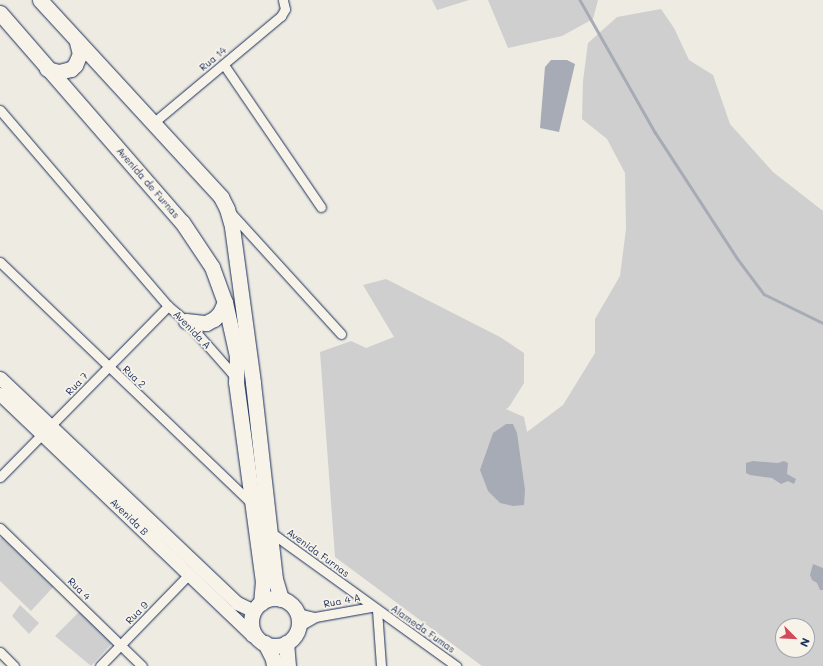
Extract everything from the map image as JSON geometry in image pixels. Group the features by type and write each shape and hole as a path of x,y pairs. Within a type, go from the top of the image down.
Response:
{"main road":[{"path":"40,0 221,197 227,209 233,234 253,383 276,588 281,599"},
{"name":"Avenida de Furnas","path":"0,13 47,69 186,226 212,267 225,302 237,356 236,382"},
{"path":"47,69 59,72 70,69 75,64 80,54 77,42"},
{"path":"186,321 206,323 214,319 220,313 225,302"},
{"name":"Avenida A","path":"236,382 263,581 258,607"},
{"path":"262,641 278,645 286,643 292,639 298,620 293,606 281,599 270,598 258,607 252,622 252,628 273,659 274,666"},
{"path":"286,643 288,666"}],"street":[{"name":"Rua 14","path":"153,123 224,65 280,16 286,9 283,0"},
{"path":"224,65 320,207"},
{"name":"Avenida A","path":"0,110 168,306 186,321 231,372 236,382"},
{"path":"227,209 255,238 340,334"},
{"path":"233,234 255,238"},
{"name":"Rua 2","path":"0,262 254,506"},
{"name":"Rua 7","path":"0,477 168,306"},
{"name":"Avenida B","path":"0,378 47,430 189,574 252,635 262,641"},
{"name":"Avenida B","path":"0,394 47,430 237,603 258,607"},
{"name":"Avenida Furnas","path":"254,506 270,532 375,608"},
{"name":"Rua 4","path":"0,528 142,666"},
{"name":"Rua 9","path":"100,666 189,574"},
{"path":"375,608 381,666"},
{"name":"Rua 4 A","path":"298,620 375,608"},
{"name":"Alameda Fumas","path":"375,608 456,666"},
{"name":"Rua 4 A","path":"298,620 316,617"},
{"path":"0,652 14,666"}],"shaded area":[{"path":"432,0 469,0 437,10"},
{"path":"488,0 598,0 593,19 562,36 508,48"},
{"path":"661,9 674,28 689,60 713,75 730,124 773,172 823,211 823,666 482,666 335,557 320,352 351,341 366,348 394,337 363,285 386,279 500,337 524,353 524,383 509,407 506,409 524,417 527,432 563,405 595,353 595,319 620,276 626,229 625,173 607,139 582,119 583,81 588,43 617,17"},
{"path":"551,60 567,60 575,64 559,132 540,128 545,67"},
{"path":"506,424 513,424 517,433 525,490 524,505 513,506 500,503 488,491 480,470 493,433"},
{"path":"753,461 778,463 784,461 788,463 787,474 796,479 794,484 788,481 781,484 772,478 750,475 746,473 746,463"},
{"path":"3,535 55,585 31,611 0,581 0,539"},
{"path":"813,564 823,568 823,590 820,590 817,583 812,580 810,575"},
{"path":"20,605 39,623 29,634 12,616"},
{"path":"80,611 113,642 91,666 55,636"}],"waterway":[{"path":"580,0 655,132 737,258 764,294 823,323"}]}
